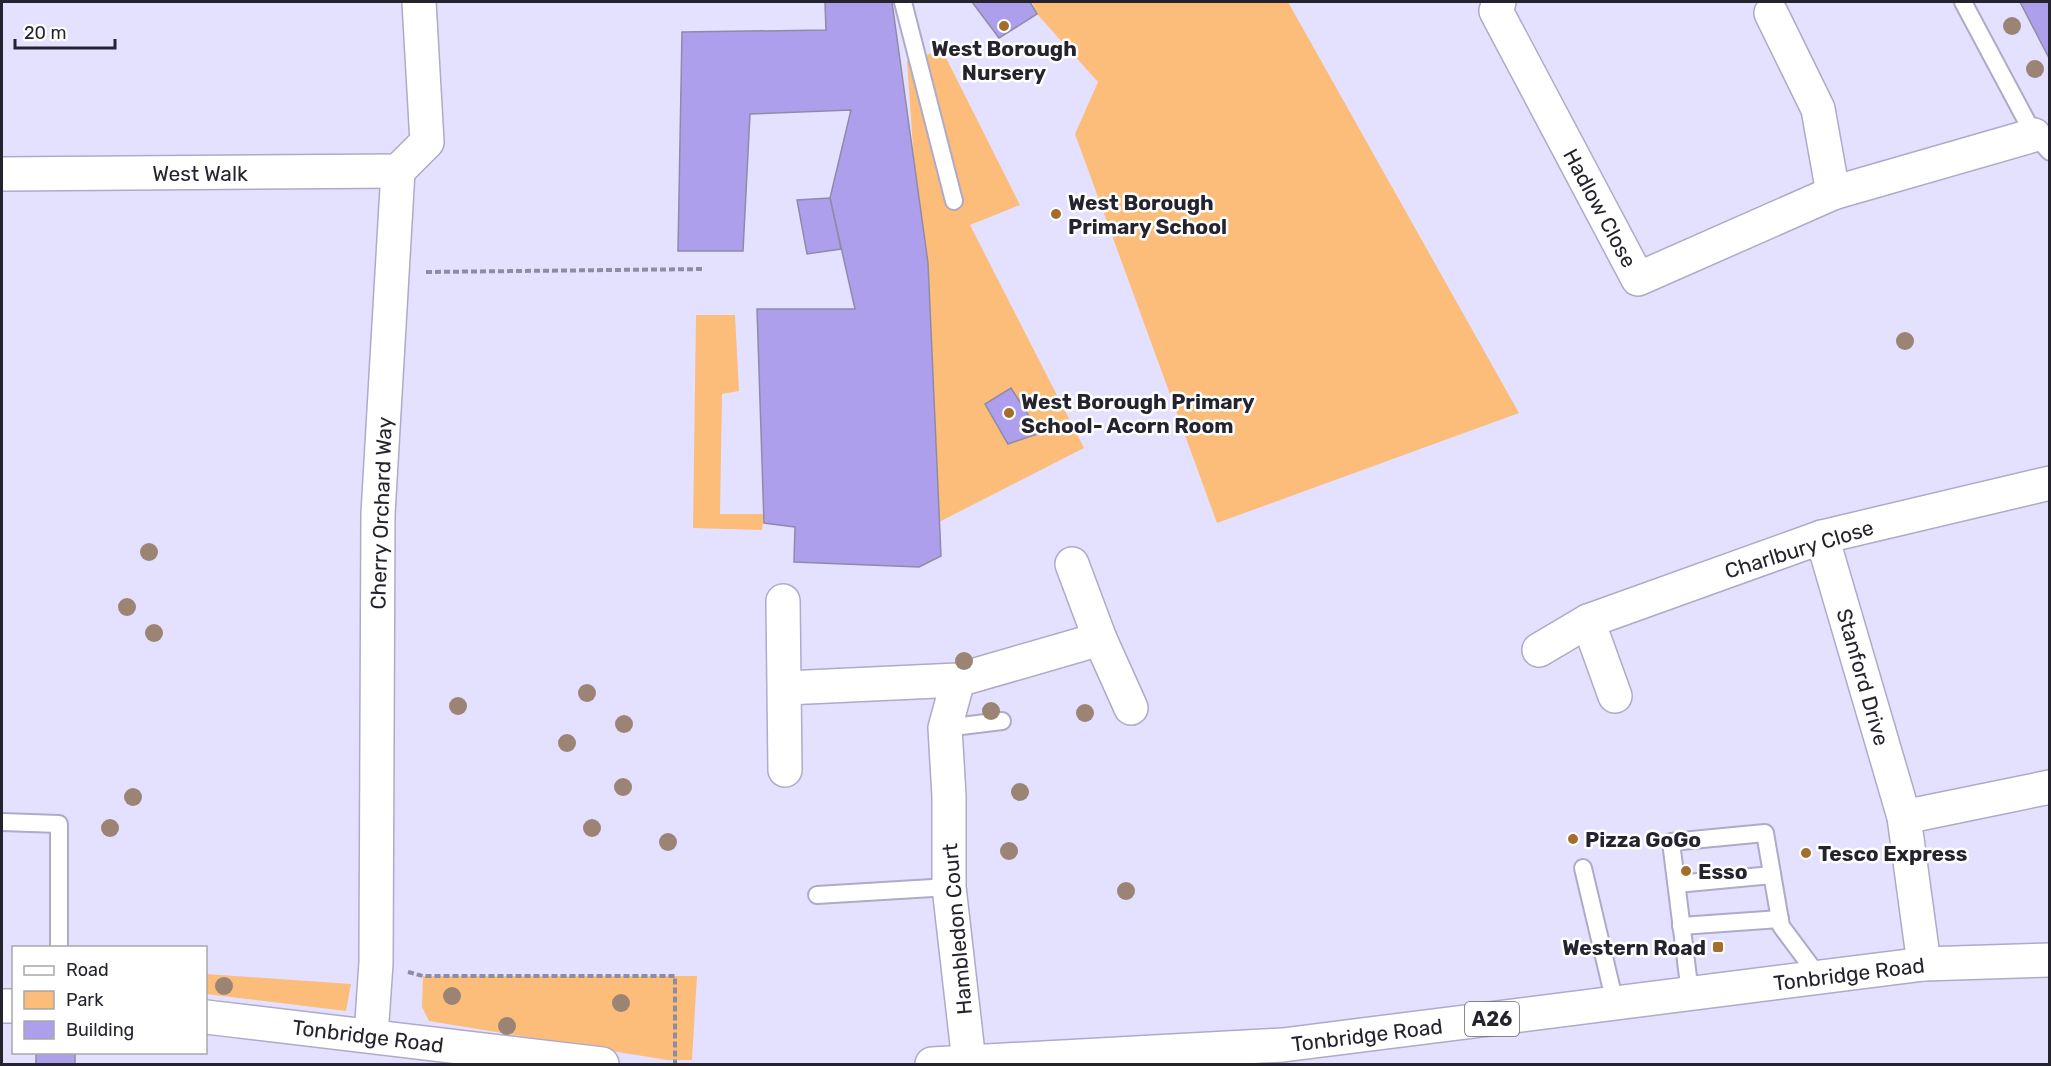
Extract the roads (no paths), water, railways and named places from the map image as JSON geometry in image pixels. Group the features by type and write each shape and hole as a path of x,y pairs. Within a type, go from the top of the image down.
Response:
{"street":[{"path":"398,171 427,142 419,2"},
{"name":"Hadlow Close","path":"1495,5 1638,279 1833,193 2042,144"},
{"path":"1771,13 1818,109 1833,193"},
{"name":"West Walk","path":"2,174 398,171"},
{"name":"Cherry Orchard Way","path":"371,1036 376,963 378,514 398,171"},
{"name":"Charlbury Close","path":"1539,650 1588,621 1822,537 2049,483"},
{"name":"Stanford Drive","path":"1822,537 1904,817 1924,964"},
{"path":"1072,564 1100,639 1131,708"},
{"path":"783,601 786,688 785,770"},
{"path":"1588,621 1615,696"},
{"path":"786,688 958,680 1100,639"},
{"name":"Hambledon Court","path":"958,680 945,728 949,796 949,887 969,1062"},
{"path":"1904,817 2049,787"},
{"name":"Tonbridge Road","path":"932,1065 969,1062 1285,1055 1690,993 1924,964 2049,960"},
{"name":"Tonbridge Road","path":"207,1017 602,1065"}],"lane":[{"path":"903,2 954,201"},
{"path":"1963,2 2042,144"},
{"path":"945,728 1002,721"},
{"path":"2,822 59,824 60,946"},
{"path":"1690,993 1671,842 1765,833 1781,926 1819,977"},
{"path":"1583,868 1615,1003"},
{"path":"1677,884 1772,875"},
{"path":"817,895 949,887"},
{"path":"1682,926 1780,919"}],"place":[{"name":"West Borough Nursery","path":"1004,26"},
{"name":"West Borough Primary School","path":"1056,214"},
{"name":"West Borough Primary School- Acorn Room","path":"1009,413"},
{"name":"Pizza GoGo","path":"1573,839"},
{"name":"Tesco Express","path":"1806,853"},
{"name":"Esso","path":"1686,871"},
{"name":"Western Road","path":"1718,947"}]}
